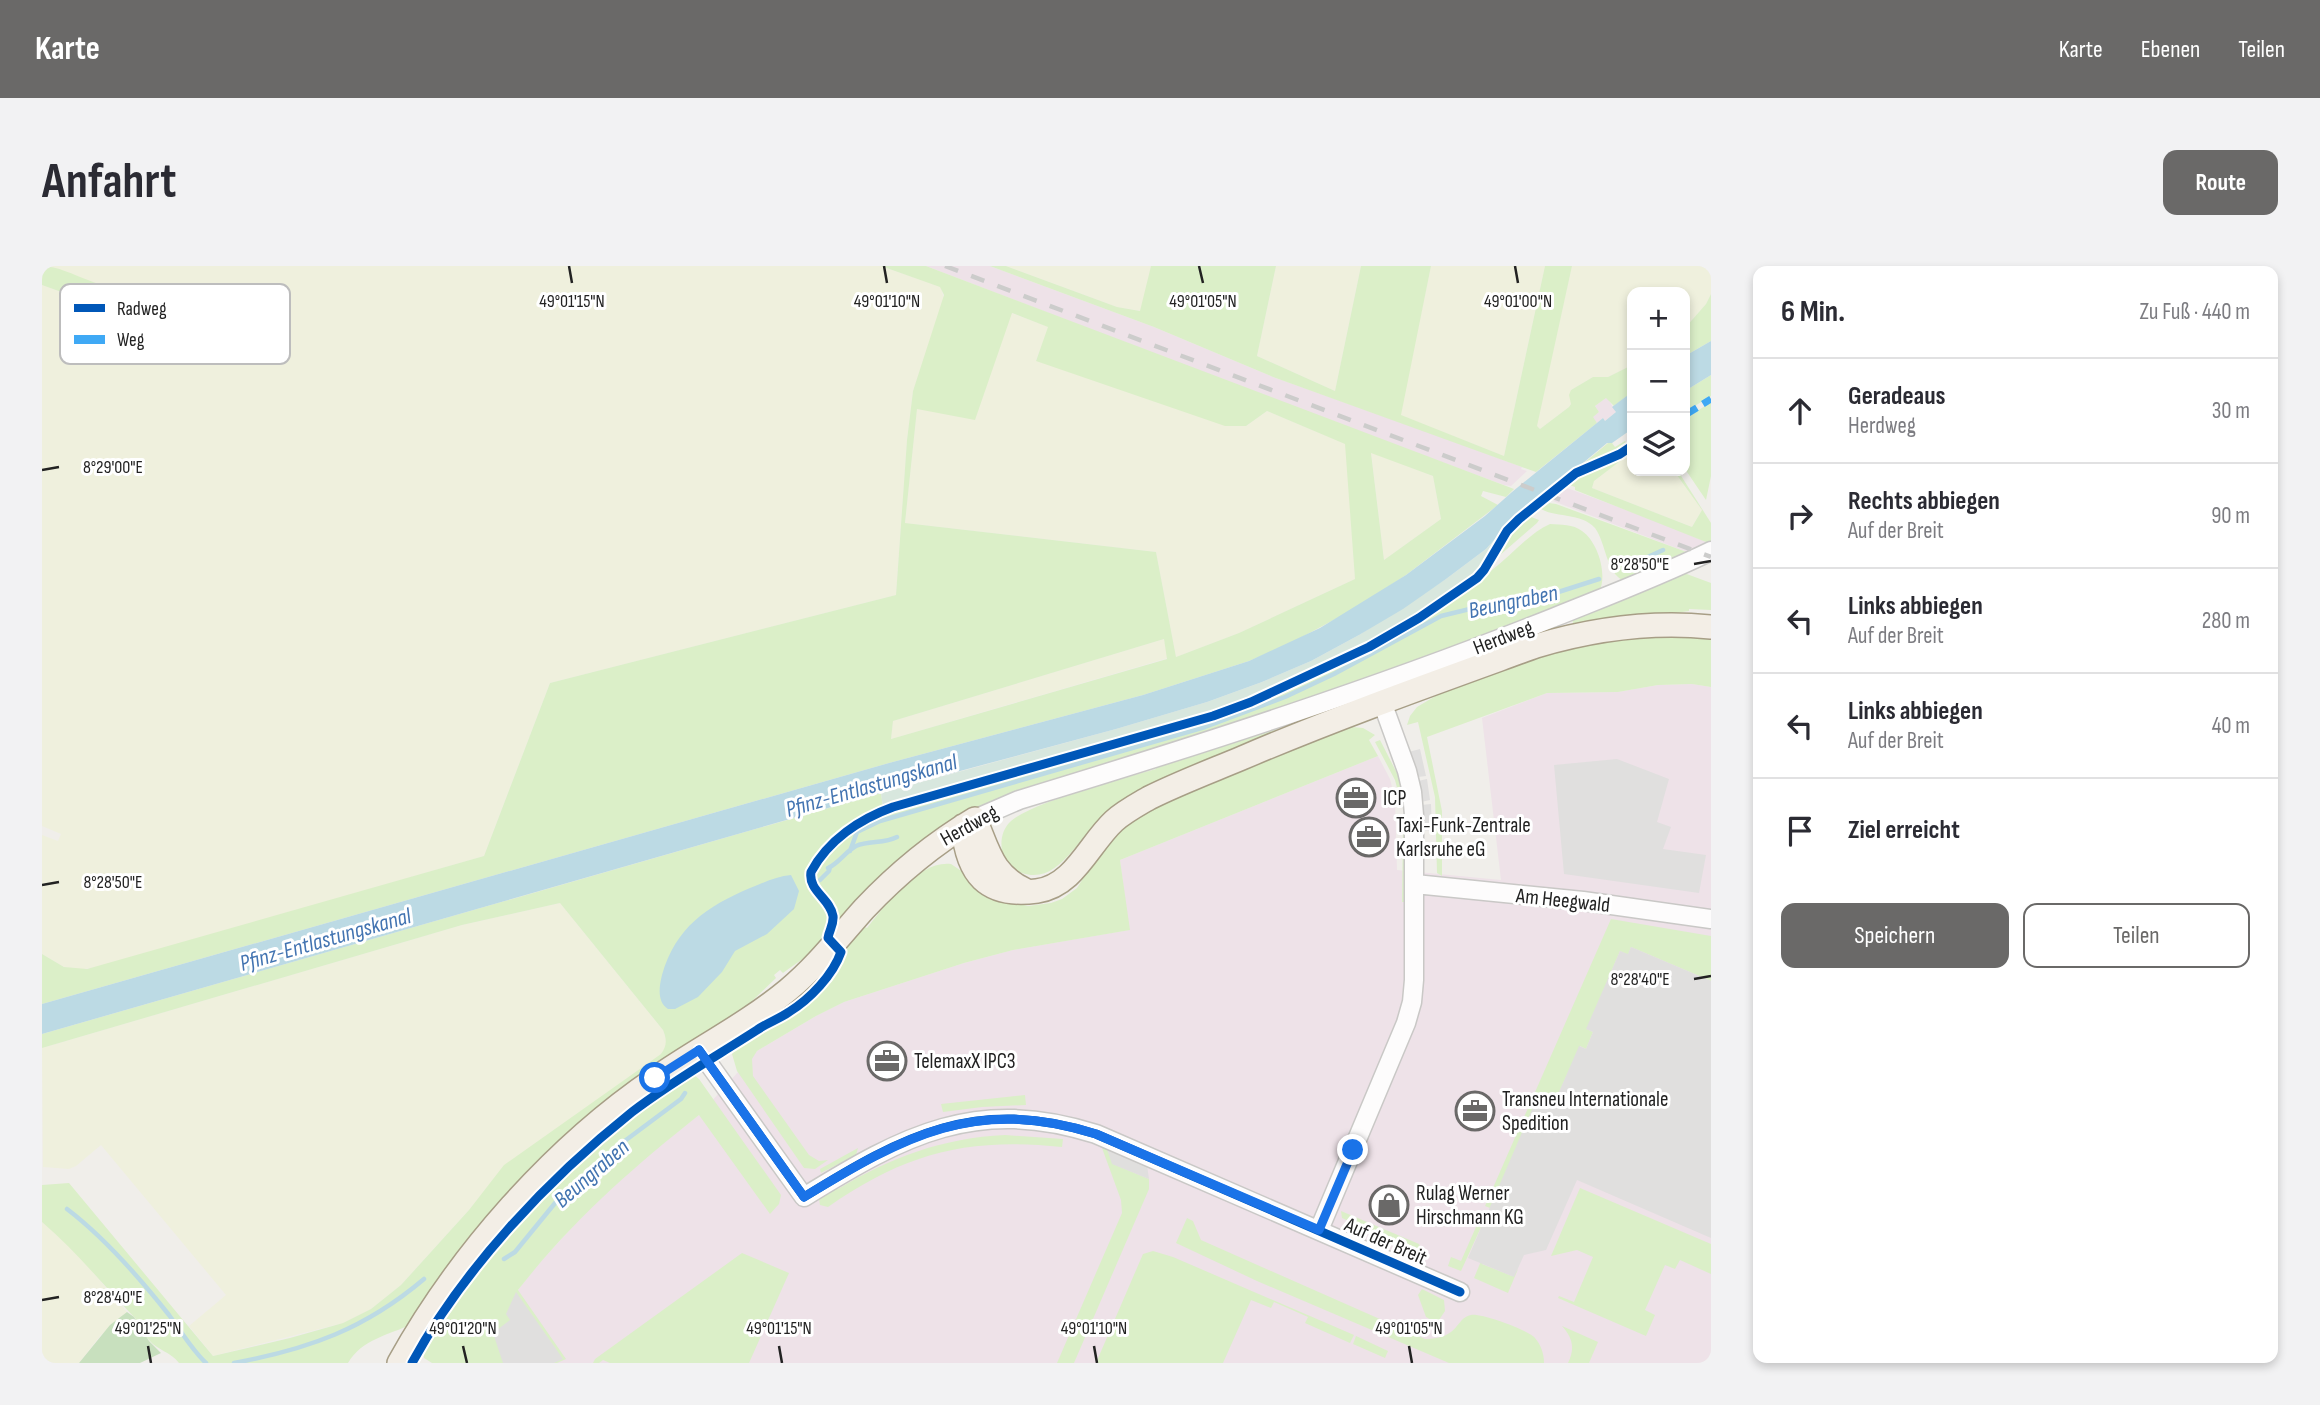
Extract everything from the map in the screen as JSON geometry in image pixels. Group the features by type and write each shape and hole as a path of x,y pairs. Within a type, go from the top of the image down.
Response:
{"main road":[{"path":"918,857 952,859 972,868 996,890 1009,893 1048,888 1068,876 1114,821 1126,811 1278,742 1536,646 1573,635 1646,626 1711,627"},
{"name":"Herdweg","path":"399,1363 453,1280 536,1181 628,1098 747,1020 797,982 918,857 969,822"},
{"path":"969,822 966,854 972,868"},
{"path":"969,822 998,870 1010,884 1027,891"}],"street":[{"name":"Herdweg","path":"969,822 1019,800 1391,680 1520,631 1711,551"},
{"name":"Auf der Breit","path":"1319,1230 1406,1023 1415,980 1412,792 1382,702"},
{"name":"Am Heegwald","path":"1415,884 1583,901 1711,919"},
{"name":"Auf der Breit","path":"699,1050 804,1197 876,1154 929,1131 996,1119 1037,1119 1096,1134 1460,1292"}],"shaded area":[{"path":"926,266 990,266 1154,327 1273,377 1447,439 1527,471 1511,486 1504,485"},
{"path":"1607,397 1616,412 1605,421 1603,418 1597,423 1592,417 1599,412 1595,406"},
{"path":"1567,488 1711,544 1692,554 1553,501"},
{"path":"1505,529 1478,574 1390,633 1296,680 1181,723 883,807 881,793 1207,702 1311,661 1359,635 1446,579 1486,549"},
{"path":"1692,684 1711,687 1711,1363 503,1363 518,1290 534,1269 596,1201 639,1162 700,1114 757,1051 816,1016 844,1002 964,963 1013,950 1129,930 1120,860 1378,756 1390,779 1395,799 1397,870 1501,880 1482,718 1547,693 1618,692 1658,685"},
{"path":"1420,749 1426,776 1418,777 1418,781 1427,779 1430,800 1421,802 1421,805 1431,804 1432,831 1414,831 1401,754"},
{"path":"1617,759 1669,779 1657,822 1671,827 1663,849 1706,855 1699,893 1564,874 1554,765"},
{"path":"1631,947 1711,981 1711,1238 1577,1180 1546,1250 1524,1255 1514,1277 1468,1258 1533,1107 1543,1102 1558,1106 1564,1103 1556,1099 1579,1046 1586,1049 1593,1032 1586,1029 1620,951 1628,954"},
{"path":"1107,1149 1147,1165 1149,1179 1112,1164"},
{"path":"516,1292 563,1359 554,1363 503,1363 493,1333 510,1320 506,1314"}],"green space":[{"path":"42,266 54,267 96,284 60,284 60,292 42,285"},
{"path":"48,266 881,266 941,287 944,299 913,391 896,595 550,683 484,856 107,965 79,970 64,967 42,954 42,835 58,841 61,834 42,826 42,285 60,292 60,364 290,364 290,284 94,284"},
{"path":"881,266 926,266 1514,489 1506,497 1483,491 1481,496 1498,505 1406,575 1354,609 1289,644 1249,661 1143,695 889,763 42,1004 42,954 64,967 87,969 484,856 550,683 896,595 913,391 944,295 940,287","holes":["1012,313 1048,327 1036,361 1225,426 1246,426 1267,411 1345,444 1355,579 1239,633 1176,657 1156,552 905,523 917,409 975,420","1371,453 1433,476 1441,519 1384,560","1164,639 1167,659 891,739 893,721"]},
{"path":"990,266 1006,266 1117,307 1140,311 1151,266 1276,266 1257,356 1335,391 1361,266 1431,266 1401,415 1504,456 1545,266 1572,266 1537,426 1540,429 1569,407 1571,390 1593,377 1608,377 1627,368 1627,396 1614,406 1606,398 1595,406 1599,412 1593,417 1597,423 1536,472 1273,377 1154,327"},
{"path":"1006,266 1151,266 1141,311 1117,307"},
{"path":"1276,266 1361,266 1335,391 1257,356"},
{"path":"1431,266 1545,266 1504,456 1400,415"},
{"path":"1572,266 1711,266 1711,294 1690,322 1690,287 1627,287 1627,368 1608,377 1593,377 1571,390 1569,407 1540,429 1536,426"},
{"path":"1711,294 1711,341 1690,353 1690,322"},
{"path":"1011,313 1049,327 1036,360 1246,426 1267,411 1346,444 1355,579 1239,633 1176,657 1156,552 905,523 917,408 975,419"},
{"path":"1711,375 1711,396 1690,409 1690,388"},
{"path":"1711,402 1711,476 1706,500 1690,476 1690,416"},
{"path":"1625,441 1627,444 1627,447 1608,457 1578,468 1608,443 1615,447"},
{"path":"1371,452 1433,476 1441,519 1384,560"},
{"path":"1627,452 1627,456 1594,481 1592,488 1692,527 1702,510 1678,476 1681,476 1711,523 1711,544 1575,490 1575,487 1567,484"},
{"path":"1627,456 1627,476 1678,476 1702,510 1692,527 1592,488 1593,481"},
{"path":"1549,503 1692,554 1624,581 1613,571 1595,528 1575,517 1540,508"},
{"path":"1526,515 1539,520 1492,562 1508,531"},
{"path":"1550,524 1567,525 1588,536 1597,551 1602,568 1602,585 1599,592 1342,690 994,801 958,818 836,927 834,911 815,885 813,873 835,843 865,821 887,811 953,791 1192,723 1318,675 1376,646 1427,615 1492,570 1527,539"},
{"path":"1684,573 1711,583 1711,610 1689,609 1574,628 1572,618"},
{"path":"1711,634 1711,687 1692,684 1658,685 1618,692 1547,693 1427,737 1442,811 1442,876 1437,873 1435,797 1418,722 1407,725 1417,707 1444,691 1564,645 1604,637"},
{"path":"1164,639 1168,658 891,739 893,721"},
{"path":"1352,727 1363,728 1375,735 1369,740 1378,756 1120,860 1130,930 1013,950 964,963 844,1002 757,1051 752,1059 753,1076 809,1155 819,1161 828,1160 815,1169 804,1168 737,1071 732,1054 738,1045 814,998 813,995 845,951 844,946 861,925 867,928 904,886 927,869 951,864 1006,901 1028,906 1051,903 1077,888 1098,855 1117,834 1146,810 1326,734"},
{"path":"1276,728 1278,736 1110,812 1095,824 1068,856 1047,872 1035,875 1022,873 1012,867 1003,854 1001,846 1004,831 1011,821 1023,813 1080,791 1156,769 1156,764"},
{"path":"1380,740 1400,779 1406,802 1402,807 1395,780 1375,742"},
{"path":"881,793 883,807 835,839 823,850 808,873 808,884 824,904 831,921 829,931 817,947 783,973 780,970 774,975 776,978 750,1003 721,1022 722,1025 639,1081 412,1324 368,1343 348,1363 179,1363 152,1343 136,1319 78,1256 42,1222 42,1185 69,1183 213,1356 343,1323 371,1309 401,1285 469,1210 504,1165 661,1054 664,1048 666,1040 663,1030 560,903 462,925 42,1048 42,1034"},
{"path":"1403,827 1408,832 1407,902 1402,902"},
{"path":"560,903 663,1030 667,1043 664,1050 505,1165 469,1210 401,1285 371,1309 343,1323 213,1356 189,1326 226,1295 101,1145 69,1169 43,1167 42,1048 462,925"},
{"path":"1611,919 1711,936 1711,981 1631,947 1628,955 1620,951 1587,1029 1593,1032 1586,1049 1580,1046 1556,1099 1564,1103 1558,1106 1549,1103 1490,1208 1485,1206"},
{"path":"690,1071 650,1097 569,1165 488,1250 495,1238 567,1162 641,1100"},
{"path":"694,1075 781,1195 779,1204 770,1214 699,1115 603,1197 538,1265 518,1290 566,1359 557,1363 432,1363 424,1358 429,1338 452,1305 530,1213 617,1128 670,1088"},
{"path":"1025,1095 1026,1105 943,1112 941,1104"},
{"path":"1005,1135 1063,1139 1062,1147 997,1145 967,1147 939,1153 884,1173 828,1207 820,1205 819,1199 833,1187 838,1189 878,1167 918,1151 960,1140"},
{"path":"858,1148 856,1155 821,1173 820,1169"},
{"path":"1102,1148 1107,1149 1113,1164 1149,1179 1149,1189 1074,1363 1057,1363 1122,1213 1121,1200"},
{"path":"1580,1188 1711,1244 1711,1274 1680,1260 1675,1269 1665,1265 1645,1310 1655,1315 1646,1336 1558,1298 1559,1296 1574,1302 1593,1257 1577,1250 1551,1256"},
{"path":"1341,1211 1419,1244 1422,1254 1342,1218"},
{"path":"1483,1211 1488,1212 1461,1271 1448,1266 1451,1257 1461,1261"},
{"path":"1187,1218 1193,1221 1201,1240 1425,1339 1445,1336 1466,1317 1477,1315 1531,1335 1543,1353 1544,1363 1449,1363 1257,1281 1176,1243"},
{"path":"42,1222 71,1247 127,1312 100,1336 79,1363 42,1363"},
{"path":"1153,1251 1173,1257 1354,1335 1350,1343 1305,1323 1308,1317 1274,1302 1271,1308 1251,1300 1223,1363 1096,1363 1143,1254"},
{"path":"742,1253 789,1273 749,1363 610,1363 603,1360 593,1363 595,1359"},
{"path":"1484,1254 1482,1264 1512,1276 1518,1269 1508,1293 1474,1278"},
{"path":"1422,1289 1444,1300 1445,1311 1439,1320 1433,1321 1426,1317 1418,1295"},
{"path":"127,1312 134,1317 149,1341 161,1353 140,1363 79,1363 110,1325"},
{"path":"1562,1326 1598,1342 1589,1363 1568,1363 1572,1344"},
{"path":"1356,1336 1388,1351 1385,1358 1353,1344"}],"water":[{"path":"1711,341 1711,375 1690,388 1690,353"},
{"name":"Pfinz-Entlastungskanal","path":"1627,396 1627,432 1612,443 1607,443 1507,526 1486,549 1403,609 1311,661 1262,682 1207,702 1116,729 908,785 42,1034 42,1004 889,763 1143,695 1249,661 1320,628 1406,575 1485,516 1603,418 1605,421 1616,412 1612,407"},
{"path":"791,875 799,891 794,909 767,934 735,951 722,972 698,997 675,1009 664,1006 660,994 662,975 675,944 684,931 707,911 734,895 770,880"}],"waterway":[{"name":"Beungraben","path":"1626,567 1663,550"},
{"name":"Beungraben","path":"850,851 857,832 880,821 1205,727 1285,697 1334,674 1441,616 1549,595 1599,579"},
{"name":"Beungraben","path":"828,868 856,846 897,837"},
{"path":"820,880 830,867"},
{"name":"Beungraben","path":"504,1259 515,1252 560,1197 685,1093"},
{"name":"Beungraben","path":"67,1209 95,1232 134,1272 206,1363"},
{"name":"Beungraben","path":"234,1363 287,1351 335,1335 380,1311 424,1279"}],"railway":[{"path":"945,266 1711,557"}],"marked path":[{"path":"1688,413 1711,399"}],"cycle path":[{"path":"412,1363 456,1293 482,1260 539,1196 570,1166 647,1101 797,1007 827,978 841,952 828,938 833,916 828,904 816,890 811,872 826,850 846,832 893,807 1213,716 1251,702 1369,647 1419,618 1477,578 1507,531 1576,473 1627,449"},
{"path":"699,1050 804,1197 875,1156 943,1128 978,1121 1014,1119 1053,1123 1096,1134 1460,1292"}],"place":[{"name":"ICP","path":"1356,798"},
{"name":"Taxi-Funk-Zentrale Karlsruhe eG","path":"1369,837"},
{"name":"TelemaxX IPC3","path":"887,1061"},
{"name":"Transneu Internationale Spedition","path":"1475,1111"},
{"name":"Rulag Werner Hirschmann KG","path":"1389,1205"}],"route":[{"path":"655,1078 699,1050 804,1197 876,1154 929,1131 996,1119 1037,1119 1096,1134 1319,1230 1353,1150"}]}
